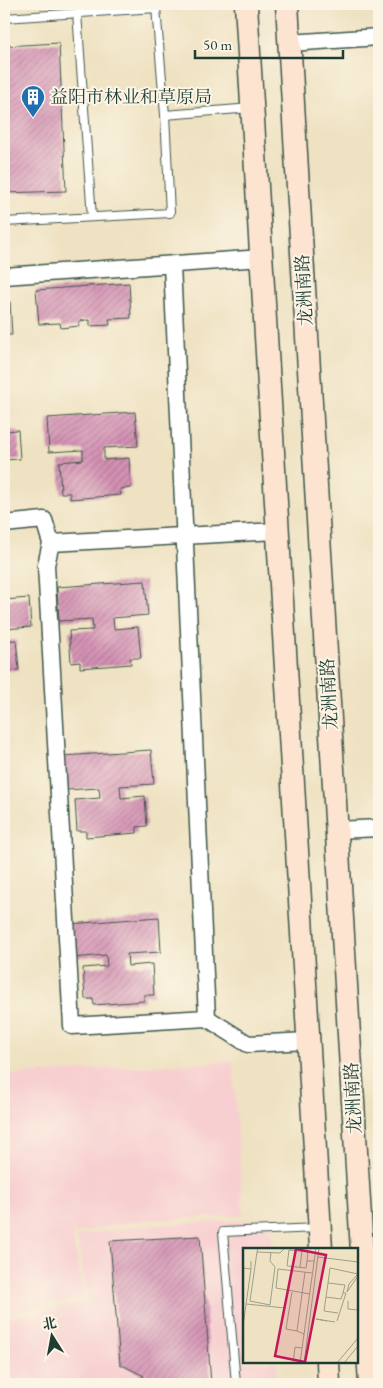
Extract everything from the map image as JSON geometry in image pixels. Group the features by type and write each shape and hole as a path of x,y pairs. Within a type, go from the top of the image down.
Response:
{"main road":[{"path":"246,4 320,1239"},
{"name":"龙洲南路","path":"287,4 370,1384"},
{"path":"328,1363 329,1384"}],"street":[{"path":"289,43 379,37"},
{"path":"4,276 262,258"},
{"path":"172,265 206,1018"},
{"path":"4,524 44,520 52,543 46,565 72,1026 206,1018 248,1044 308,1040"},
{"path":"52,543 278,531"},
{"path":"337,830 379,828"}],"lane":[{"path":"4,18 156,8 165,115 170,213 4,222"},
{"path":"77,13 92,217"},
{"path":"165,115 253,108"},
{"path":"236,1384 223,1232 320,1239"}],"shaded area":[{"path":"233,1061 243,1215 135,1221 72,1234 84,1297 4,1314 4,1075"},
{"path":"270,1219 274,1248 243,1248 243,1363 277,1363 277,1384 4,1384 4,1319 88,1301 77,1236 136,1226"}],"building":[{"name":"益阳市林业和草原局","path":"59,43 66,191 4,193 4,46"},
{"path":"129,283 131,318 109,319 110,325 90,326 90,320 79,321 79,326 61,328 60,323 39,324 36,290"},
{"path":"4,302 10,302 12,335 4,335"},
{"path":"135,412 138,446 104,448 104,460 129,458 131,488 120,489 121,495 70,499 70,493 61,493 59,462 83,460 83,450 49,452 47,418"},
{"path":"18,430 20,459 4,460 4,431"},
{"path":"4,472 6,472 8,502 4,503"},
{"path":"145,581 148,615 113,618 114,629 138,627 141,658 130,658 131,664 80,668 80,662 71,663 69,631 93,630 92,619 59,621 57,587"},
{"path":"29,598 31,627 4,629 4,600"},
{"path":"16,640 19,670 4,671 4,641"},
{"path":"151,750 154,784 120,786 121,798 145,796 147,826 137,827 137,833 86,837 86,831 77,831 75,800 100,798 99,788 66,790 63,756"},
{"path":"159,917 161,952 127,954 128,966 152,964 154,995 144,995 144,1001 94,1005 93,999 85,999 83,968 107,966 106,955 73,958 70,924"},
{"path":"200,1236 211,1384 132,1384 144,1376 120,1364 110,1241"}],"place":[{"name":"益阳市林业和草原局","path":"33,118"}]}
